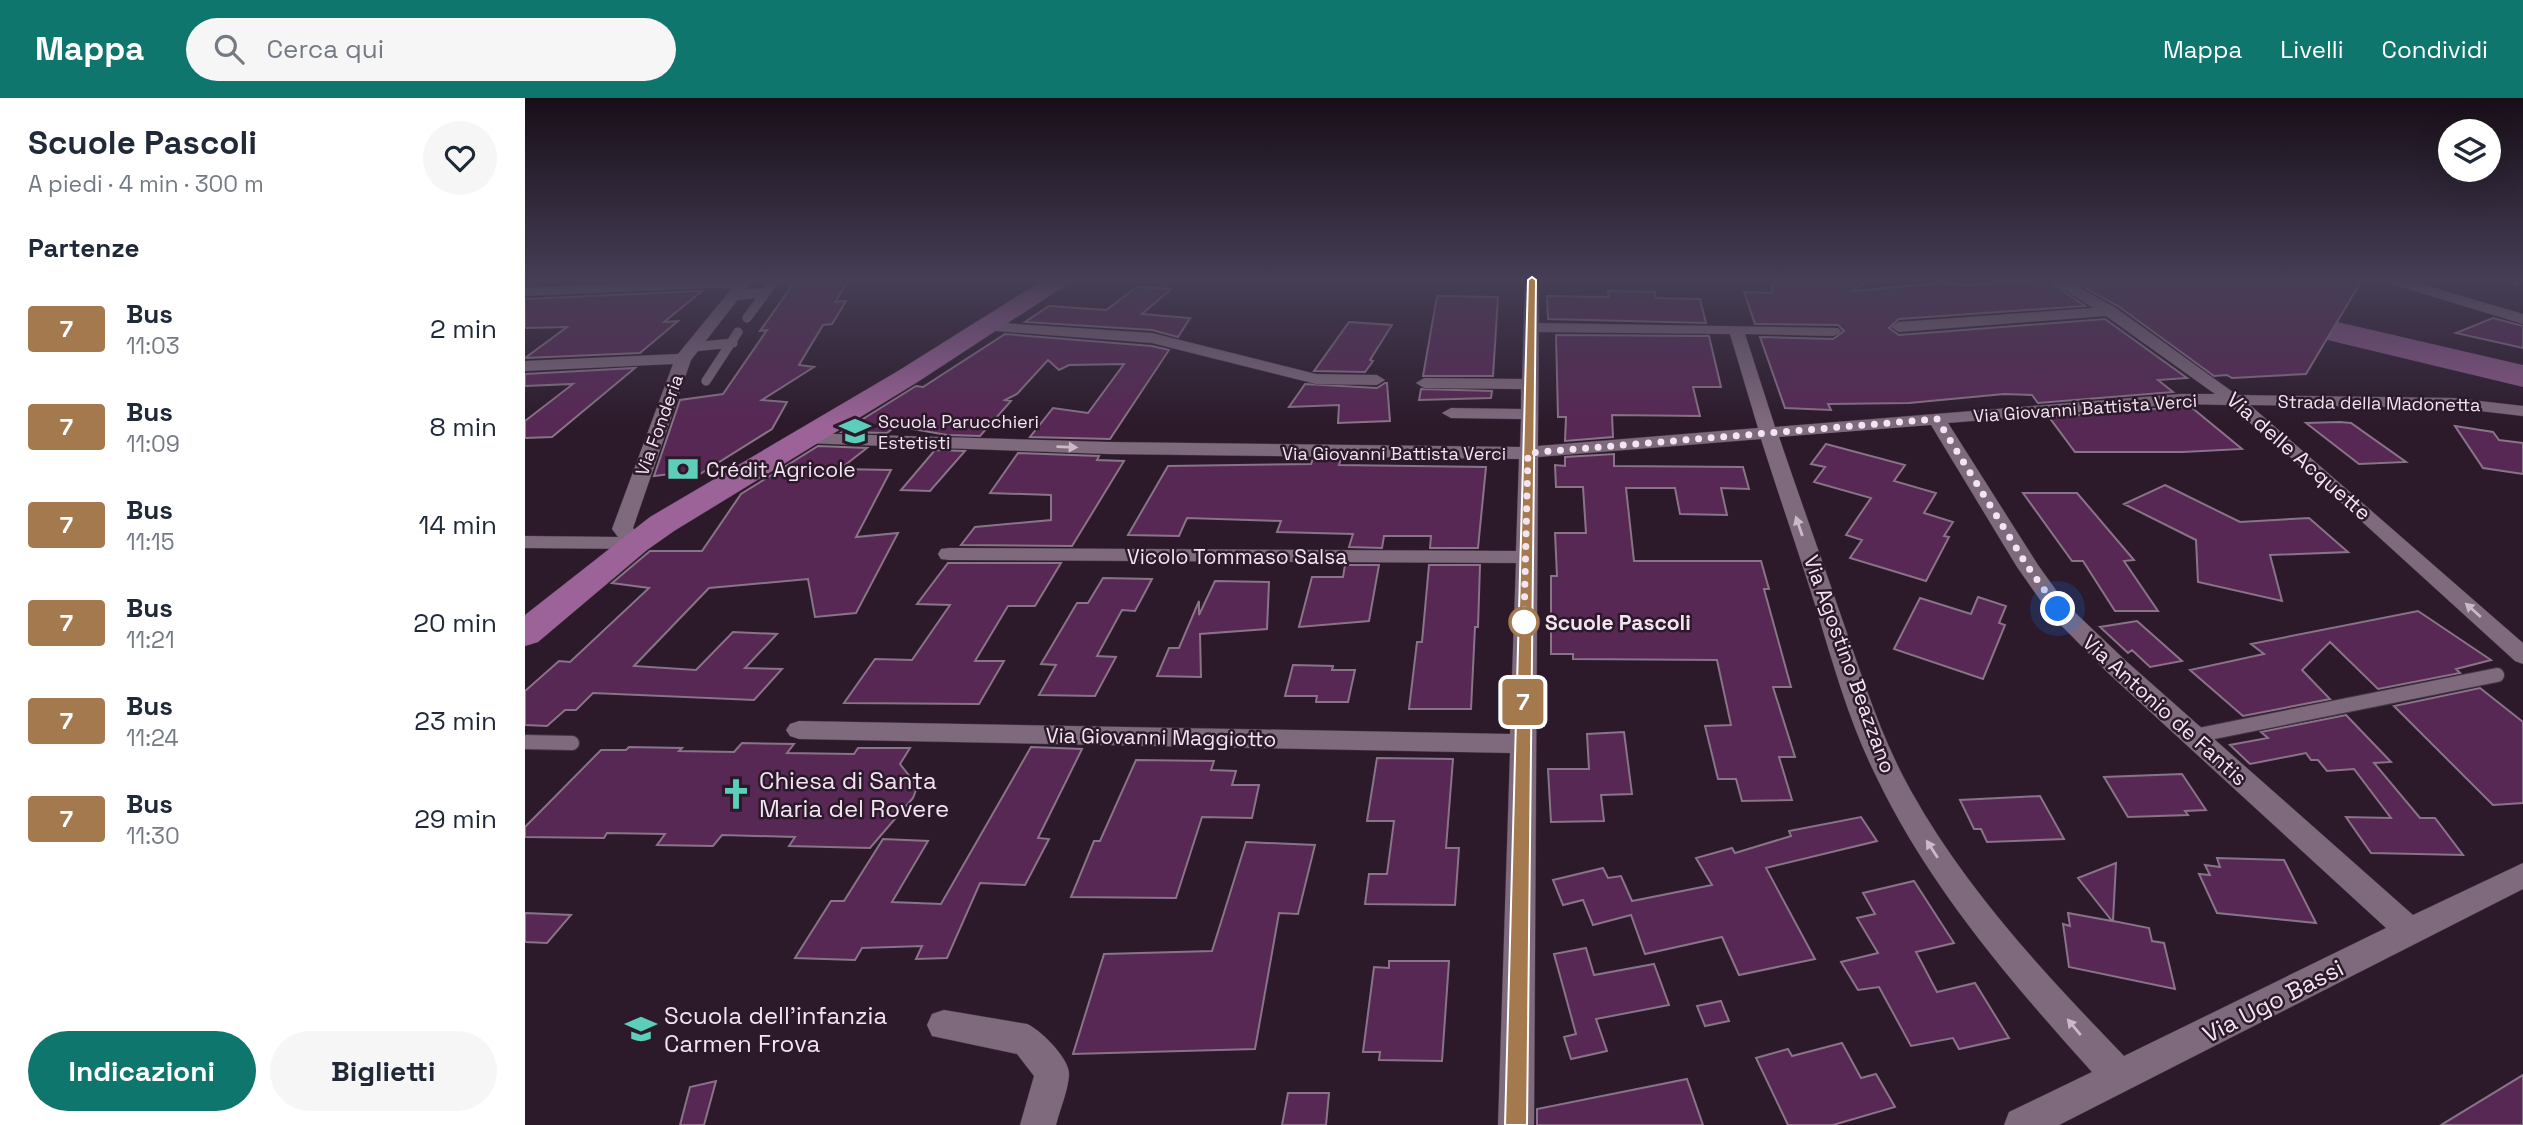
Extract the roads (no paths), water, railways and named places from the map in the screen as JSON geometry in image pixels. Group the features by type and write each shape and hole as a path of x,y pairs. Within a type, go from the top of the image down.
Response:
{"main road":[{"path":"525,634 635,543 985,328"}],"street":[{"name":"Via Fonderia","path":"635,543 622,529 688,353 708,328"},
{"path":"1001,328 1151,338 1317,379 1377,380"},
{"path":"1516,1125 1531,328"},
{"path":"1594,328 1833,331"},
{"name":"Via delle Acquette","path":"2135,328 2235,399 2340,489 2523,656"},
{"name":"Via Agostino Beazzano","path":"1736,330 1766,432 1859,702 1900,796 1932,851 1969,900 2088,1043 2120,1077"},
{"path":"525,366 688,353"},
{"path":"1424,383 1530,384"},
{"name":"Strada della Madonetta","path":"2235,399 2454,403 2523,411"},
{"name":"Via Giovanni Battista Verci","path":"803,438 1224,451 1528,453 2157,401 2235,399"},
{"path":"1451,413 1530,414"},
{"name":"Via Antonio de Fantis","path":"1937,419 2028,567 2058,609 2094,647 2410,932"},
{"path":"525,542 635,543"},
{"name":"Vicolo Tommaso Salsa","path":"949,554 1525,557"},
{"name":"Via Giovanni Maggiotto","path":"799,730 1522,744"},
{"name":"Via Ugo Bassi","path":"2022,1125 2523,875"},
{"path":"944,1025 1027,1040 1052,1073 1038,1125"}],"lane":[{"path":"706,381 738,332"},
{"path":"688,353 733,343"},
{"path":"2194,736 2497,675"},
{"path":"525,742 572,743"}],"waterway":[{"path":"2320,328 2523,376"}],"place":[{"name":"Scuola Parucchieri Estetisti","path":"855,431"},
{"name":"Crédit Agricole","path":"683,469"},
{"name":"Scuole Pascoli","path":"1524,622"},
{"name":"Chiesa di Santa Maria del Rovere","path":"736,794"},
{"name":"Scuola dell'infanzia Carmen Frova","path":"641,1029"}]}
